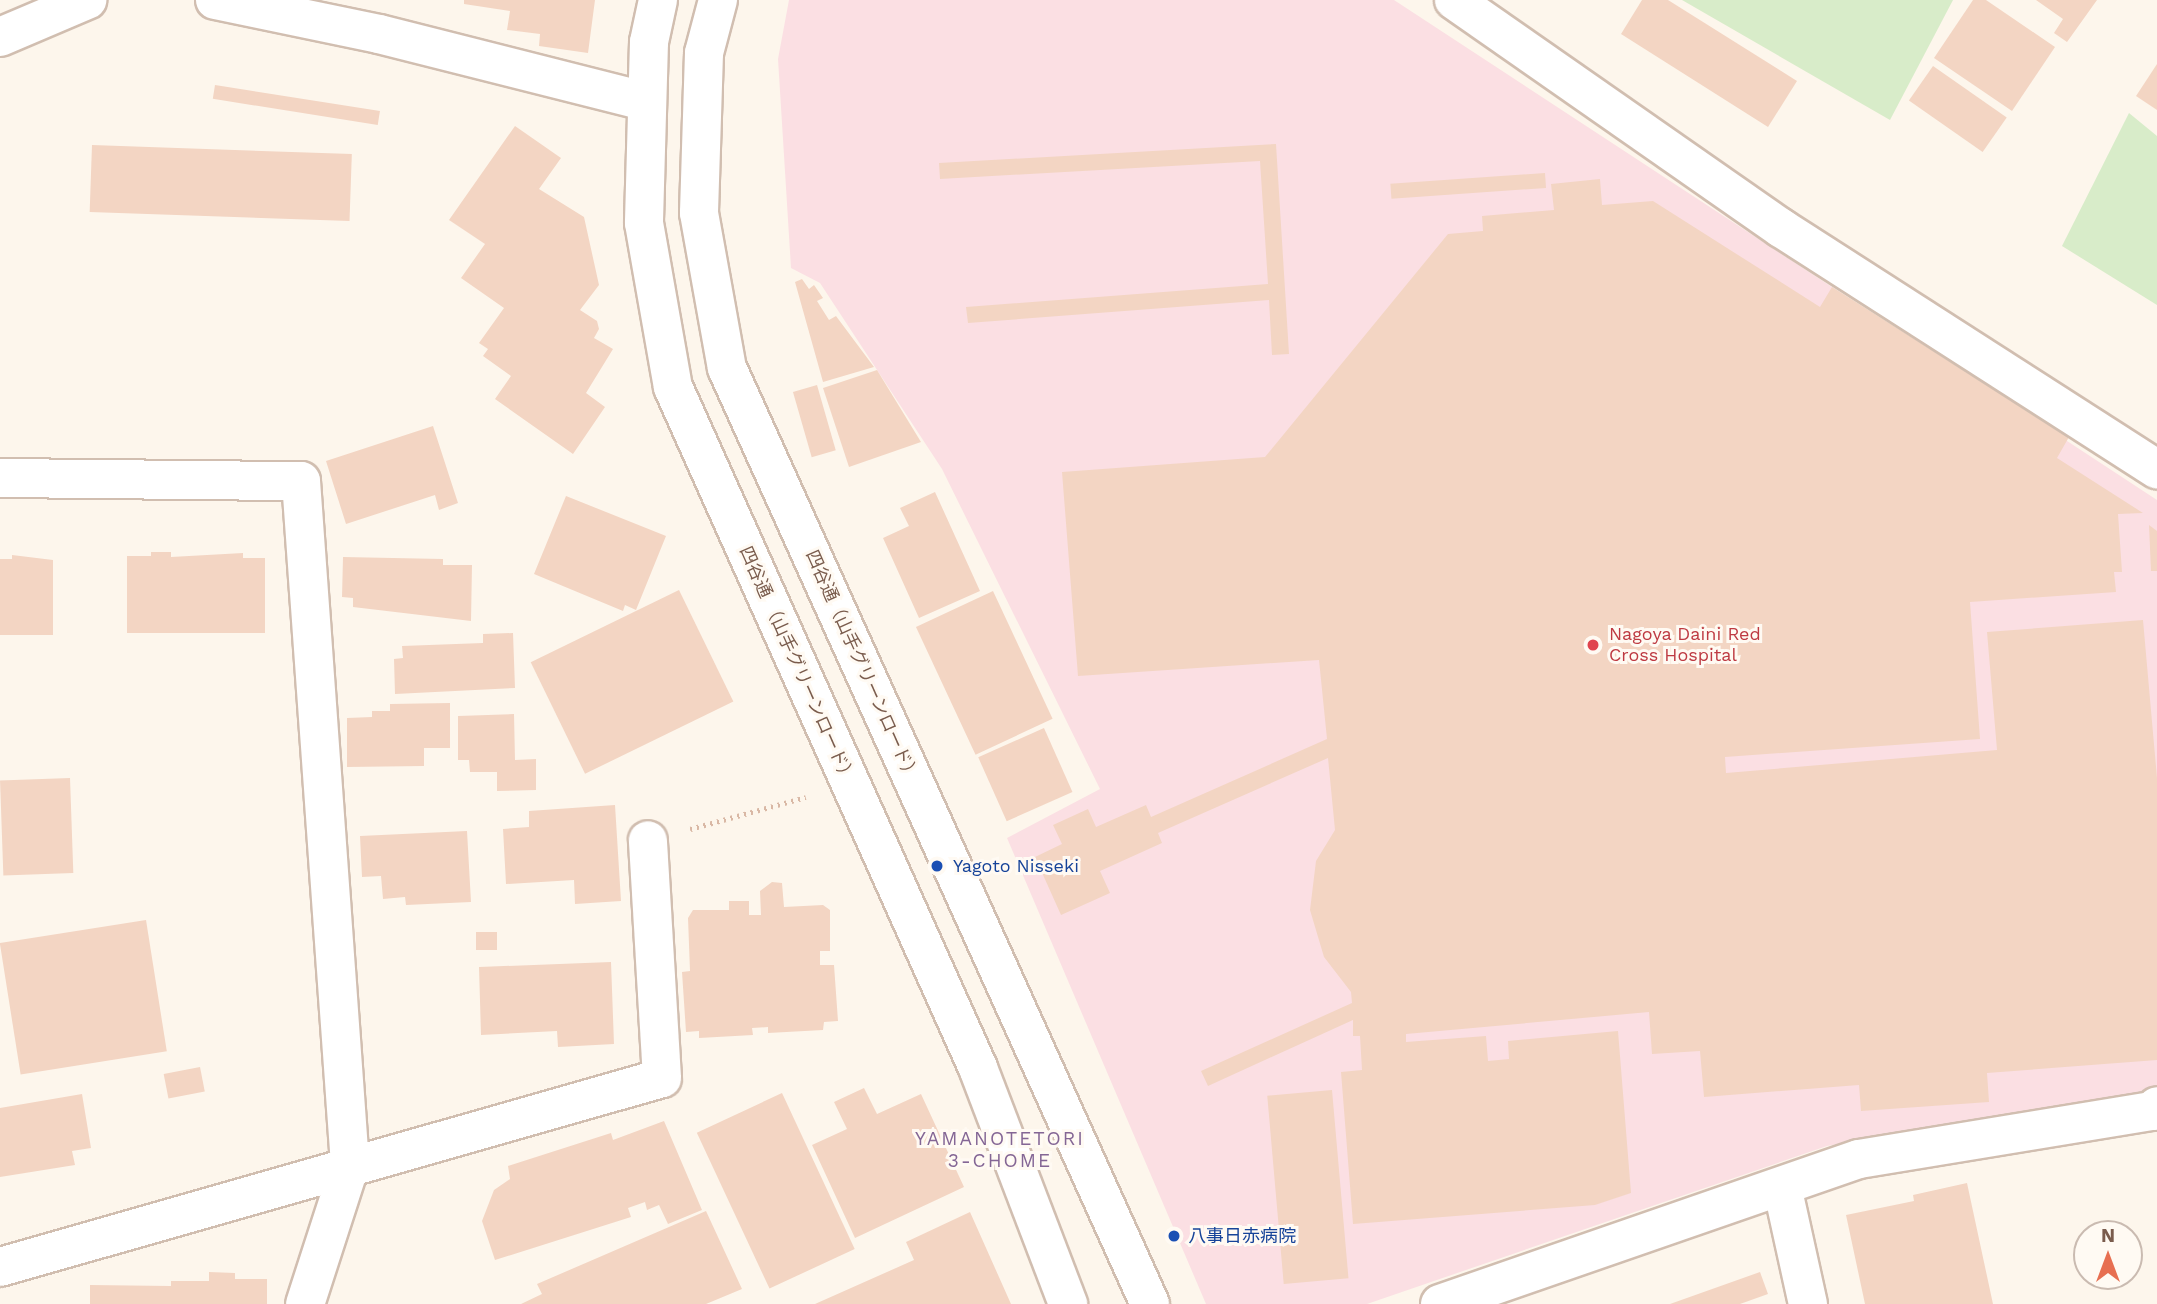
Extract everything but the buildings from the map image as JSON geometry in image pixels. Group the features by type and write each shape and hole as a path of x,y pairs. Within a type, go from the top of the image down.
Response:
{"street":[{"path":"0,37 87,0"},
{"path":"215,0 379,34 647,102"},
{"name":"四谷通 （山手グリーンロード）","path":"658,0 649,42 644,223 673,387 978,1068 1068,1304"},
{"name":"四谷通（山手グリーンロード）","path":"718,0 704,53 699,213 727,368 1150,1304"},
{"path":"1454,0 1781,228 2157,469"},
{"path":"0,478 301,481 350,1165 305,1304"},
{"path":"0,1267 662,1078 648,840"},
{"path":"1440,1304 1859,1159 2156,1110"},
{"path":"1782,1186 1808,1304"}],"path":[{"path":"648,840 851,785"}],"shaded area":[{"name":"Nagoya Daini Red Cross Hospital","path":"789,0 1394,0 2157,500 2157,1089 1827,1146 1367,1304 1206,1304 1007,838 1100,789 942,469 820,283 791,268 778,59"}],"green space":[{"path":"1682,0 1953,0 1890,120"},
{"path":"2129,113 2157,136 2157,305 2062,246"}],"place":[{"name":"Nagoya Daini Red Cross Hospital","path":"1593,645"},
{"name":"Yagoto Nisseki","path":"937,866"},
{"name":"八事日赤病院","path":"1174,1236"}],"district":[{"name":"YAMANOTETORI 3-CHOME","path":"1000,1150"}]}
